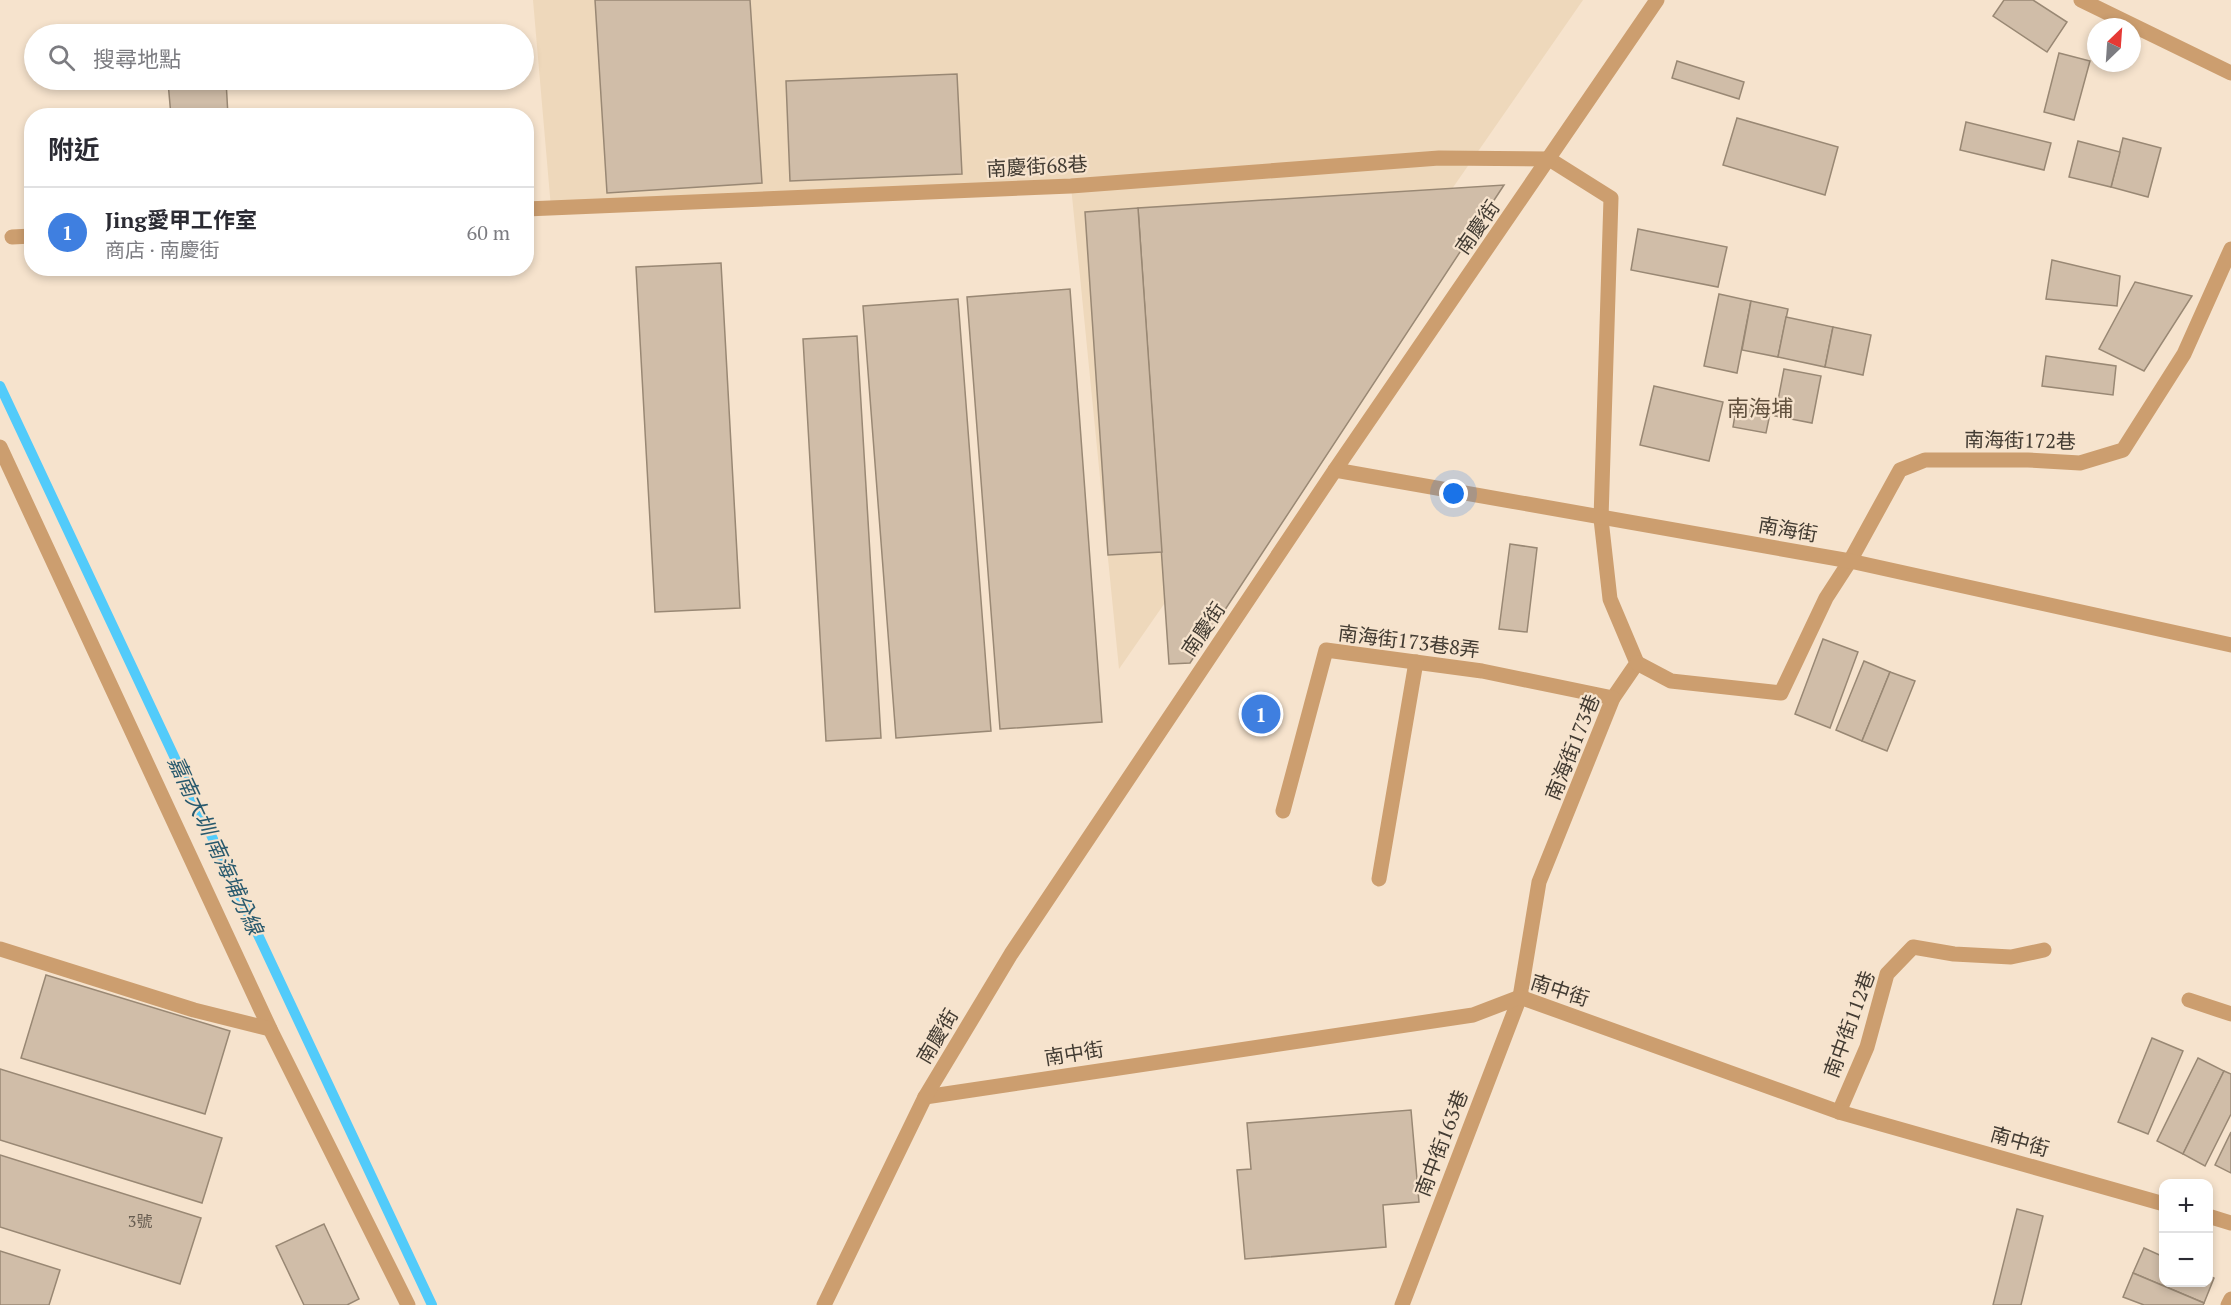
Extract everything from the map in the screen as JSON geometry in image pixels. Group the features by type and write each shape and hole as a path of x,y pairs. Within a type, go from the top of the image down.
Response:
{"street":[{"name":"南慶街","path":"824,1305 925,1097 1011,954 1335,470 1658,0"},
{"path":"2081,0 2231,73"},
{"name":"南慶街68巷","path":"534,209 1071,186 1439,158 1549,159"},
{"path":"1549,159 1611,198 1601,519 1610,599 1637,663"},
{"path":"12,237 24,236"},
{"name":"南海街172巷","path":"1637,663 1671,681 1781,693 1826,598 1850,561 1900,470 1925,460 2028,460 2080,463 2123,450 2184,354 2231,249"},
{"path":"0,447 270,1029 408,1305"},
{"name":"南海街","path":"1335,470 1601,519 1850,561 2231,645"},
{"name":"南海街173巷8弄","path":"1283,812 1326,650 1482,671 1613,698"},
{"path":"1379,879 1416,662"},
{"name":"南海街173巷","path":"1520,997 1539,882 1613,698 1637,663"},
{"name":"南中街112巷","path":"1839,1112 1867,1047 1887,974 1913,947 1954,954 2011,957 2044,950"},
{"path":"0,949 194,1010 270,1029"},
{"name":"南中街","path":"925,1097 1473,1015 1520,997 1839,1112 2159,1203"},
{"name":"南中街163巷","path":"1402,1305 1520,997"},
{"path":"2189,1000 2231,1014"},
{"path":"2213,1218 2231,1223"},
{"path":"2228,1305 2231,1299"}],"shaded area":[{"path":"533,0 1583,0 1119,669 1071,186 551,208"}],"building":[{"path":"595,0 750,0 762,183 607,193"},
{"path":"2004,0 2033,0 2067,22 2047,52 1993,16"},
{"path":"2059,53 2087,60 2087,72 2074,120 2044,112"},
{"path":"1677,61 1744,82 1739,99 1672,78"},
{"path":"957,74 962,174 790,181 786,81"},
{"path":"169,90 227,90 228,108 170,108"},
{"path":"1737,118 1838,147 1825,195 1723,165"},
{"path":"1966,122 2051,143 2044,170 1960,150"},
{"path":"2123,138 2161,148 2148,197 2111,187"},
{"path":"2078,141 2120,152 2111,187 2069,177"},
{"path":"1504,185 1190,663 1169,664 1138,208"},
{"path":"1138,208 1162,552 1108,555 1085,212"},
{"path":"1638,229 1727,247 1718,287 1631,270"},
{"path":"2052,260 2120,276 2117,306 2046,299"},
{"path":"721,263 740,608 655,612 636,267"},
{"path":"2135,282 2192,296 2144,371 2099,349"},
{"path":"1070,289 1102,722 1000,729 967,297"},
{"path":"1719,294 1751,301 1737,373 1704,366"},
{"path":"958,299 991,731 896,738 863,306"},
{"path":"1751,301 1788,309 1778,357 1742,350"},
{"path":"1786,317 1833,327 1825,367 1778,357"},
{"path":"1833,327 1871,335 1863,375 1825,367"},
{"path":"857,336 881,738 826,741 803,339"},
{"path":"2046,356 2116,366 2113,395 2042,386"},
{"path":"1784,369 1821,376 1812,423 1775,416"},
{"path":"1654,386 1723,402 1709,461 1640,445"},
{"path":"1737,403 1771,409 1766,433 1733,427"},
{"path":"1510,544 1537,548 1527,632 1499,629"},
{"path":"1823,639 1858,652 1830,728 1795,714"},
{"path":"1864,661 1890,672 1862,741 1836,730"},
{"path":"1890,672 1915,681 1887,751 1862,741"},
{"path":"46,975 230,1031 205,1114 21,1058"},
{"path":"2152,1038 2183,1051 2148,1134 2118,1122"},
{"path":"2198,1058 2224,1071 2183,1154 2157,1141"},
{"path":"0,1069 222,1138 202,1203 0,1140"},
{"path":"2224,1071 2231,1074 2231,1114 2205,1166 2183,1154"},
{"path":"1411,1110 1419,1202 1383,1205 1386,1247 1245,1259 1237,1170 1251,1169 1247,1123"},
{"path":"2231,1132 2231,1173 2215,1165"},
{"path":"0,1155 201,1218 180,1284 0,1227"},
{"path":"2017,1209 2043,1216 2021,1305 1993,1305"},
{"path":"324,1224 359,1299 347,1305 304,1305 276,1246"},
{"path":"2144,1248 2159,1255 2159,1284 2133,1273"},
{"path":"0,1251 60,1270 49,1305 0,1305"},
{"path":"2133,1273 2159,1284 2159,1287 2166,1287 2204,1303 2203,1305 2144,1305 2123,1297"},
{"path":"2166,1287 2210,1287 2204,1303"}],"waterway":[{"name":"嘉南大圳 南海埔分線","path":"0,386 432,1305"}],"place":[{"name":"Jing愛甲工作室","path":"1261,714"}],"district":[{"name":"南海埔","path":"1760,407"}]}
